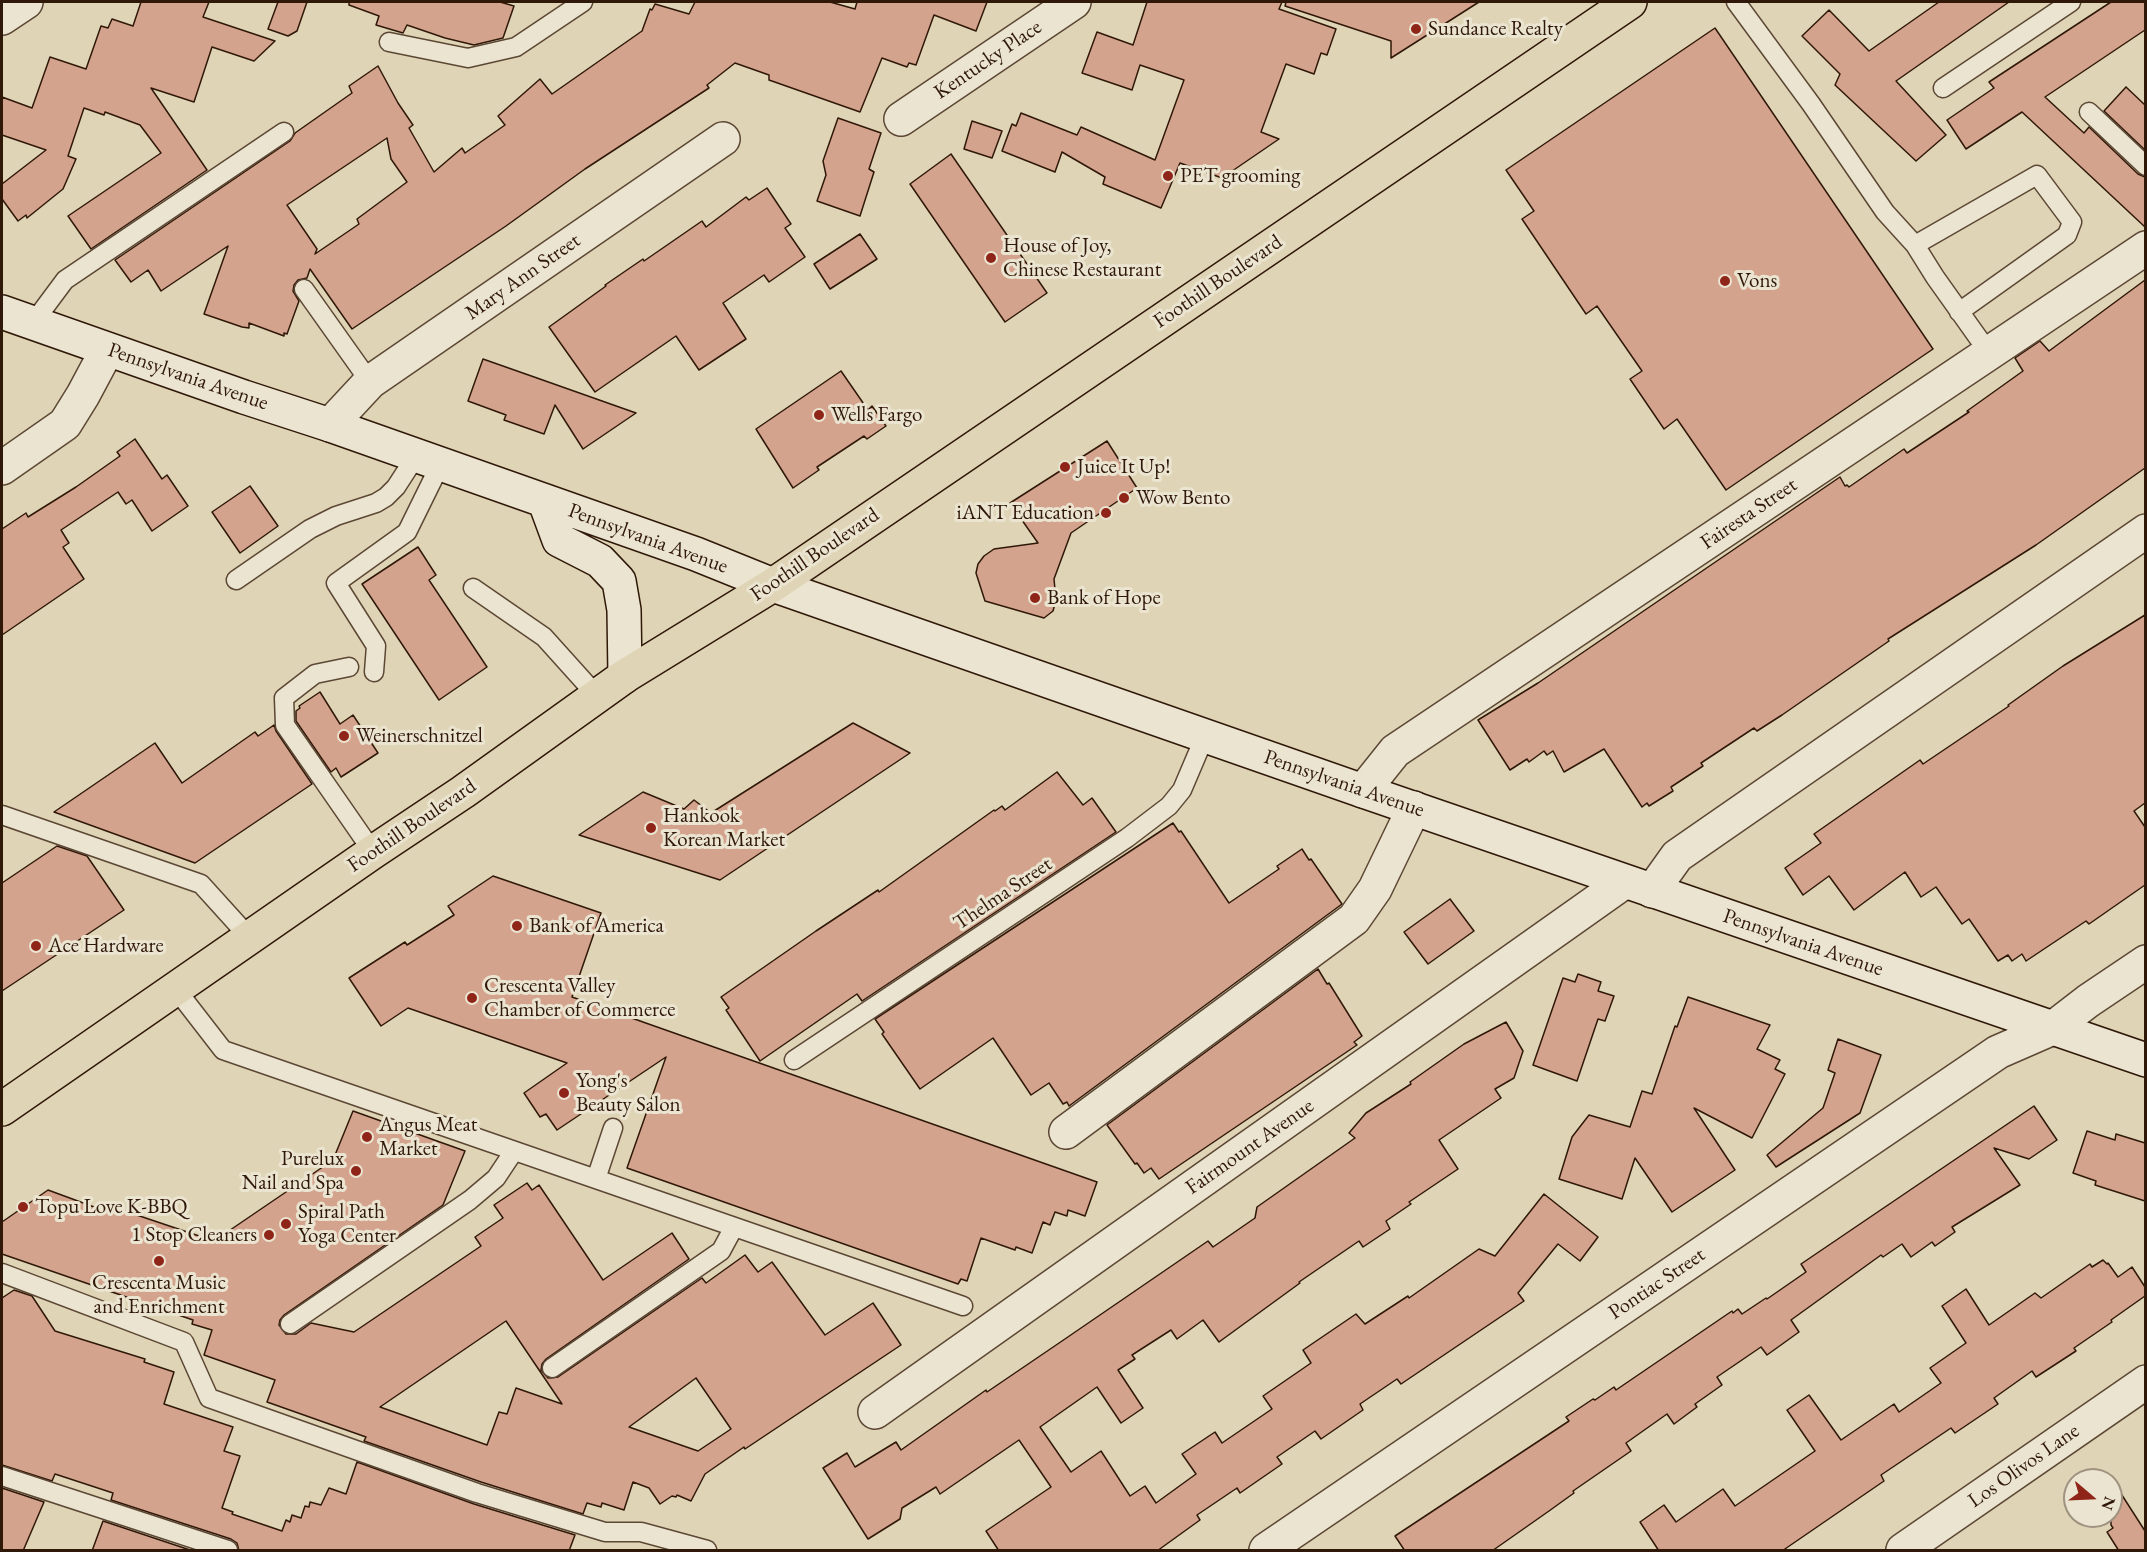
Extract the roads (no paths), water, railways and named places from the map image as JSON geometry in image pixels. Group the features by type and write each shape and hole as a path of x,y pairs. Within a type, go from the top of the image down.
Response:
{"main road":[{"name":"Foothill Boulevard","path":"2,1109 463,792 625,676 773,585 1630,2"}],"street":[{"path":"2,18 26,2"},
{"name":"Kentucky Place","path":"901,119 1074,2"},
{"name":"Mary Ann Street","path":"330,425 370,382 723,139"},
{"name":"Fairesta Street","path":"1363,791 1395,751 2145,248"},
{"name":"Pennsylvania Avenue","path":"2,312 686,550 773,585 1363,791 2145,1060"},
{"path":"2,468 65,423 107,350"},
{"name":"Pennsylvania Avenue","path":"545,502 559,540 600,561 619,581 624,610 625,676"},
{"path":"1638,886 1677,856 2145,531"},
{"path":"1066,1132 1354,919 1375,889 1414,808"},
{"name":"Fairmount Avenue","path":"875,1412 1638,886"},
{"path":"2053,1028 2145,962"},
{"name":"Pontiac Street","path":"1266,1551 1998,1052 2053,1028"},
{"name":"Los Olivos Lane","path":"1903,1551 2145,1382"}],"lane":[{"path":"389,42 468,58 516,46 583,2"},
{"path":"1736,2 1811,104 1885,212 1916,245 1959,312 1989,353"},
{"path":"1943,88 2071,2"},
{"path":"2089,112 2145,166"},
{"path":"33,324 64,280 284,132"},
{"path":"1916,245 2037,175 2072,222 2067,235 1959,312"},
{"path":"304,289 370,382"},
{"path":"236,580 310,529 336,516 376,503 386,497 428,460"},
{"path":"374,672 376,646 336,583 407,532 428,460"},
{"path":"473,588 544,637 598,697"},
{"path":"349,667 315,674 284,698 285,725 373,852"},
{"name":"Thelma Street","path":"794,1060 1127,838 1169,806 1182,790 1205,735"},
{"path":"2,814 201,884 249,937"},
{"path":"175,988 224,1050 963,1306"},
{"path":"596,1179 613,1128"},
{"path":"290,1324 470,1200 496,1179 514,1150"},
{"path":"552,1368 720,1251 734,1227"},
{"path":"2,1273 184,1342 209,1398 488,1496 605,1532 641,1532 707,1551"},
{"path":"2,1476 228,1551"}],"place":[{"name":"Sundance Realty","path":"1416,29"},
{"name":"PET grooming","path":"1168,176"},
{"name":"House of Joy, Chinese Restaurant","path":"991,258"},
{"name":"Vons","path":"1725,281"},
{"name":"Wells Fargo","path":"819,415"},
{"name":"Juice It Up!","path":"1065,467"},
{"name":"Wow Bento","path":"1124,498"},
{"name":"iANT Education","path":"1106,513"},
{"name":"Bank of Hope","path":"1035,598"},
{"name":"Weinerschnitzel","path":"344,736"},
{"name":"Hankook Korean Market","path":"651,828"},
{"name":"Bank of America","path":"517,926"},
{"name":"Ace Hardware","path":"36,946"},
{"name":"Crescenta Valley Chamber of Commerce","path":"472,998"},
{"name":"Yong's Beauty Salon","path":"564,1093"},
{"name":"Angus Meat Market","path":"367,1137"},
{"name":"Purelux Nail and Spa","path":"356,1171"},
{"name":"Topu Love K-BBQ","path":"23,1207"},
{"name":"Spiral Path Yoga Center","path":"286,1224"},
{"name":"1 Stop Cleaners","path":"269,1235"},
{"name":"Crescenta Music and Enrichment","path":"159,1261"}]}
